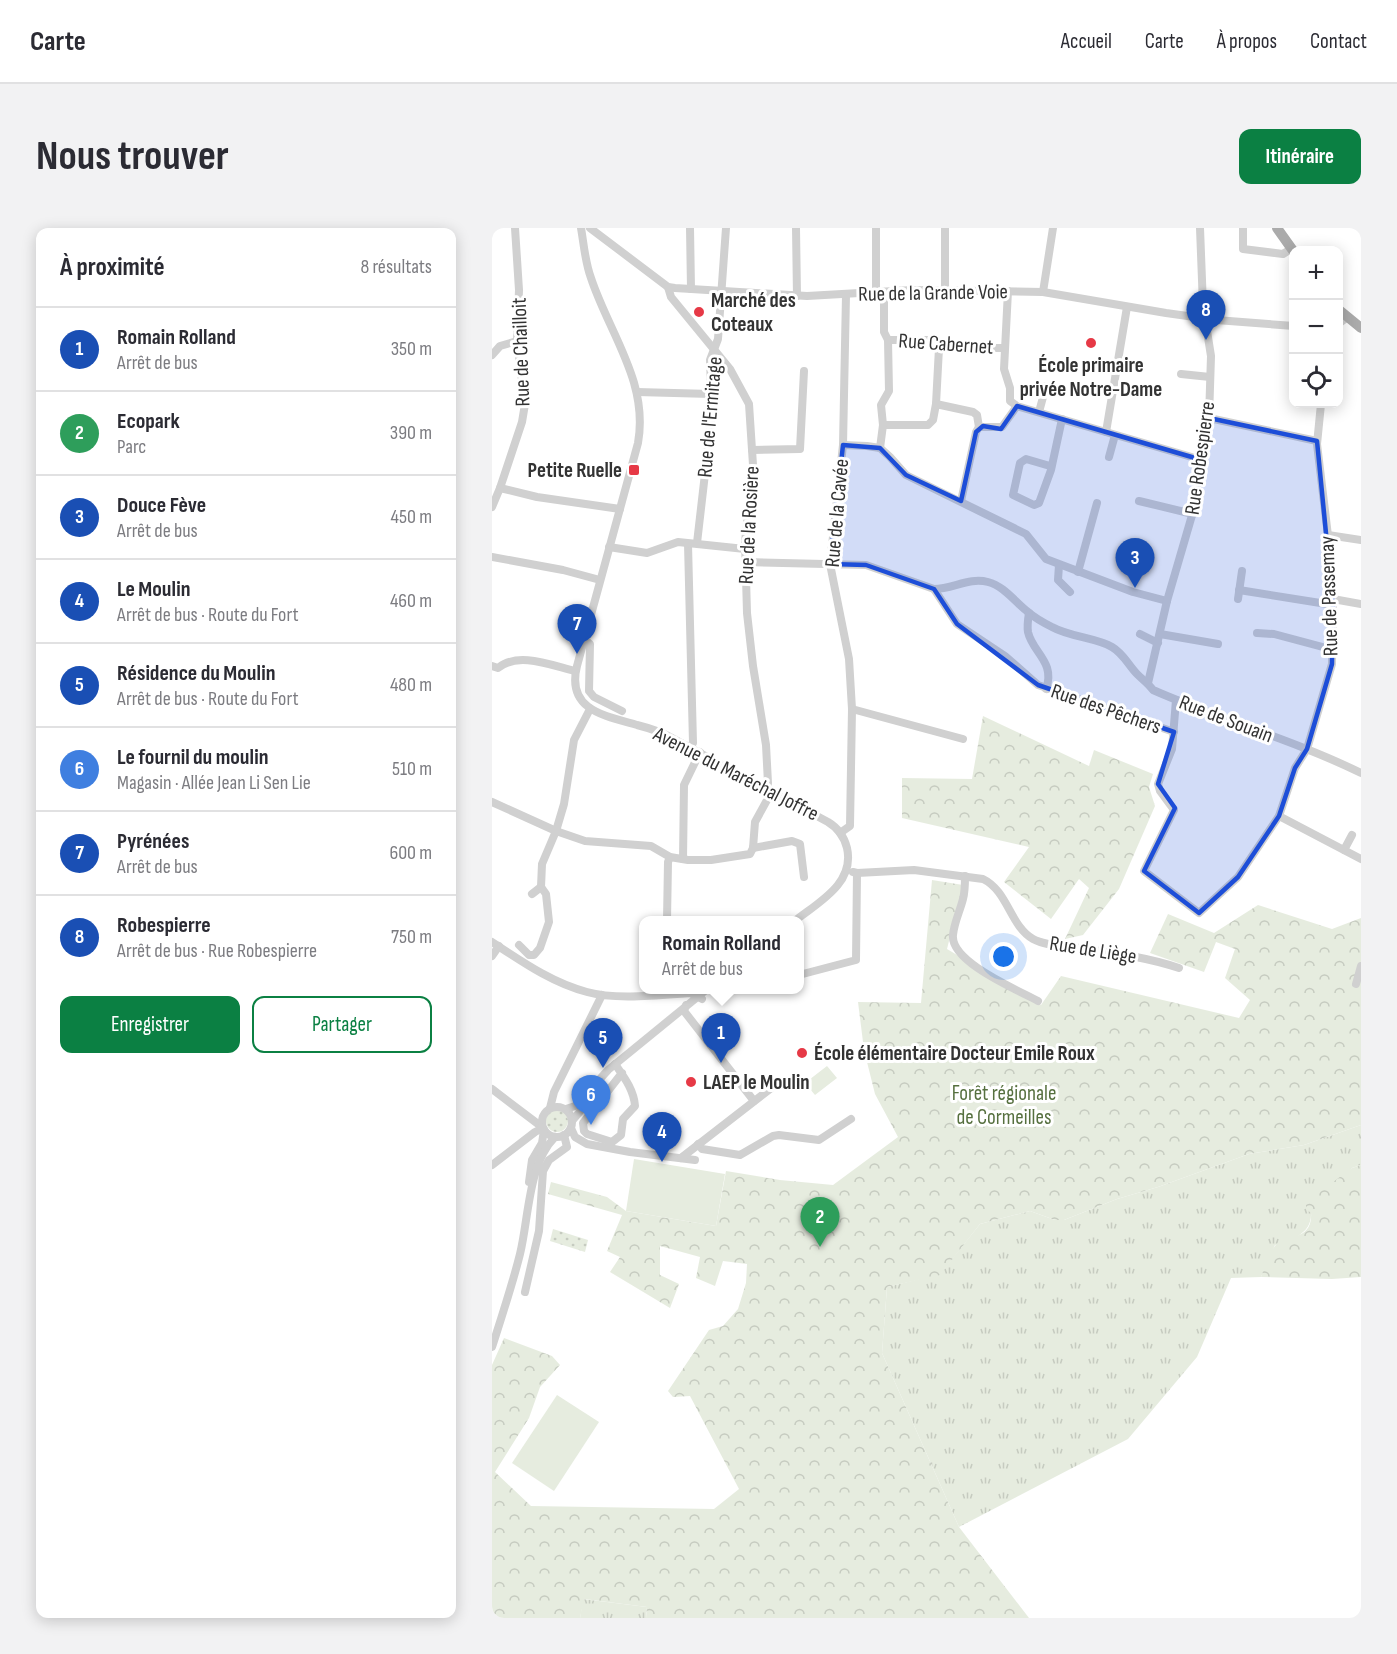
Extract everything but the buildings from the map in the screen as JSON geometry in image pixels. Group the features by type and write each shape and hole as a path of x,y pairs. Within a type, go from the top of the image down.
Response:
{"main road":[{"path":"1277,228 1289,246"},
{"path":"1343,313 1361,328"}],"street":[{"name":"Rue de Chailloit","path":"492,507 501,488 525,404 518,341 519,290 515,228"},
{"path":"520,959 522,948 529,955 534,955 540,948 548,926 546,894 541,887 542,864 556,831 568,784 574,740 590,709 581,700 576,689 575,671 639,434 640,415 637,392 630,370 590,277 581,228"},
{"name":"Rue de la Grande Voie","path":"590,228 668,286 722,292 797,296 945,290 1043,292 1205,318 1289,326"},
{"path":"690,228 692,289"},
{"name":"Rue de l'Ermitage","path":"690,747 693,743 692,544 708,456 710,360 718,339 726,228"},
{"path":"796,228 797,296"},
{"path":"876,228 884,332 888,340 889,391 881,405 883,425 879,448"},
{"path":"945,228 945,290"},
{"path":"1043,292 1053,228"},
{"name":"Rue Robespierre","path":"1148,683 1167,601 1193,514 1209,418 1211,356 1202,285 1200,228"},
{"path":"1243,228 1243,249 1283,254 1289,251"},
{"name":"Rue de la Rosière","path":"668,286 671,297 730,369 749,404 753,465 745,549 748,623 766,745 770,790"},
{"path":"1008,291 1004,369 1010,388 1010,401 1017,406 1202,460"},
{"name":"Rue de la Cavée","path":"840,832 850,826 852,709 848,649 830,564 843,445 846,295"},
{"path":"1106,432 1127,307"},
{"path":"1343,320 1348,317"},
{"name":"Rue Cabernet","path":"888,340 933,340 939,348 1005,348"},
{"path":"492,355 500,346 518,341"},
{"path":"883,425 928,426 933,420 939,348"},
{"path":"752,450 800,449 804,371"},
{"path":"1181,374 1210,377"},
{"path":"1039,412 1046,386"},
{"path":"637,392 711,394"},
{"path":"936,404 973,412 977,415 979,427 961,501"},
{"path":"979,427 1002,427 1017,406"},
{"name":"Rue de Passemay","path":"1174,732 1172,749 1158,784 1160,791 1174,810 1144,871 1199,913 1238,877 1280,816 1295,768 1307,749 1330,671 1334,650 1333,602 1317,441 1321,408"},
{"path":"1209,418 1317,441"},
{"path":"1050,466 1026,459 1020,463 1014,495 1034,505 1039,503 1046,488 1062,419"},
{"path":"1108,457 1115,435"},
{"path":"843,445 879,448 906,475 1026,534 1046,559 1133,592 1167,601"},
{"path":"501,488 537,497 620,509"},
{"path":"1140,501 1193,514"},
{"path":"1078,572 1097,503"},
{"path":"1328,535 1361,540"},
{"path":"609,547 647,553 678,542 745,549"},
{"path":"492,557 563,570 600,580"},
{"path":"745,562 866,566 934,589"},
{"path":"1059,565 1058,580 1070,592"},
{"path":"1242,572 1239,595 1361,604"},
{"name":"Rue de Souain","path":"934,589 942,589 972,580 988,582 999,587 1029,613 1054,628 1075,637 1110,645 1120,652 1135,673 1153,690 1307,749 1361,773"},
{"name":"Rue des Pêchers","path":"934,589 957,624 1005,656 1038,685 1174,732"},
{"path":"1029,613 1028,633 1044,658 1047,668 1046,689"},
{"path":"1257,633 1274,634 1334,650"},
{"path":"1140,634 1158,643"},
{"path":"1160,634 1218,644"},
{"path":"584,639 590,644 589,691 594,697 622,711"},
{"path":"492,666 498,668 509,661 522,660 575,671"},
{"path":"1174,732 1176,700"},
{"name":"Avenue du Maréchal Joffre","path":"590,709 604,716 656,731 690,747 828,822 840,832 848,852 847,870"},
{"path":"852,709 963,738"},
{"path":"683,859 684,785 700,752"},
{"path":"492,802 556,831 585,841 651,846 670,857 711,860 750,854 753,848 755,822 770,790"},
{"path":"1280,816 1361,859"},
{"path":"1344,850 1352,835"},
{"path":"753,848 792,841 800,844 804,878"},
{"path":"667,916 670,857"},
{"path":"802,916 835,889 847,870 857,873 856,960 804,974"},
{"name":"Rue de Liège","path":"857,873 914,870 983,879 992,884 1024,933 1042,942 1155,960 1179,968"},
{"path":"965,876 963,899 953,935 956,944 964,957 975,966 1038,1001"},
{"path":"532,894 541,887"},
{"path":"492,956 495,944 554,980 587,992 602,995 639,993"},
{"path":"1356,984 1361,966"},
{"path":"492,1347 511,1289 537,1165 544,1150 565,1130 587,1103 603,1075 703,994"},
{"path":"529,1116 537,1118 543,1116 550,1108 554,1092 602,995"},
{"path":"686,1009 754,1101"},
{"path":"615,1064 622,1073 631,1089 635,1106 623,1119 621,1135 615,1141 609,1142 587,1134 583,1123 622,1073"},
{"path":"681,1158 778,1082"},
{"path":"492,1089 549,1134 565,1130"},
{"path":"550,1108 566,1109 580,1103 592,1093"},
{"path":"525,1292 539,1231 543,1171 549,1160 567,1146 566,1109"},
{"path":"527,1221 530,1171 535,1153 542,1143 543,1116"},
{"path":"698,1144 702,1149 740,1155 773,1136 819,1140 851,1119"},
{"path":"492,1165 541,1129"},
{"path":"565,1130 587,1144 695,1160"}],"highlighted area":[{"path":"1017,406 1202,460 1209,418 1317,441 1333,605 1332,664 1307,749 1295,768 1279,816 1238,877 1199,913 1144,871 1175,808 1158,784 1174,732 1038,685 957,624 934,589 866,565 830,564 843,445 880,448 906,475 961,501 976,432 983,426 1001,429"}],"green space":[{"path":"983,716 1089,766 1094,750 1153,774 1149,787 1155,806 1119,889 1083,935 1065,939 1089,888 1079,879 1051,919 1004,882 1029,847 902,818 902,778 972,779"},
{"name":"Forêt régionale de Cormeilles","path":"932,880 963,885 947,949 1041,1005 1061,976 1239,1018 1250,1000 1225,978 1235,949 1216,942 1204,972 1150,953 1168,914 1214,933 1258,905 1332,929 1361,918 1361,1125 1304,1145 1249,1154 1158,1187 1117,1199 1064,1220 1055,1220 1030,1211 980,1224 940,1275 887,1287 882,1353 959,1527 1029,1618 646,1618 647,1607 584,1599 580,1618 492,1618 492,1365 504,1338 552,1356 560,1365 540,1387 529,1418 495,1472 531,1506 714,1509 739,1489 690,1396 673,1397 668,1391 709,1330 723,1326 738,1309 746,1283 747,1264 723,1261 715,1286 696,1278 700,1257 660,1246 660,1275 679,1284 670,1308 610,1272 620,1257 607,1251 622,1215 548,1194 551,1182 607,1197 626,1211 716,1226 726,1171 780,1180 833,1185 898,1137 875,1094 864,1050 858,1002 921,1003"},
{"path":"827,1066 837,1078 815,1095 805,1083"},
{"path":"557,1110 565,1113 568,1121 565,1129 557,1132 549,1129 546,1121 549,1113"},
{"path":"1361,1125 1361,1165 1352,1168 1311,1213 1308,1226 1304,1231 1294,1238 1275,1245 1261,1277 1231,1278 1197,1357 1128,1439 959,1527 882,1353 887,1287 940,1274 980,1224 1030,1211 1055,1220 1064,1220 1117,1199 1158,1187 1249,1154 1304,1145"},
{"path":"634,1159 725,1174 716,1226 626,1211"},
{"path":"1361,1165 1361,1277 1332,1279 1261,1277 1275,1246 1307,1229 1311,1213 1306,1209 1306,1202 1352,1168"},
{"path":"553,1229 588,1240 585,1252 550,1241"},
{"path":"557,1395 599,1422 554,1491 512,1463"},
{"path":"583,1599 647,1607 646,1618 580,1618"}],"place":[{"name":"Marché des Coteaux","path":"699,312"},
{"name":"Robespierre","path":"1206,340"},
{"name":"École primaire privée Notre-Dame","path":"1091,343"},
{"name":"Petite Ruelle","path":"634,470"},
{"name":"Douce Fève","path":"1135,588"},
{"name":"Pyrénées","path":"577,654"},
{"name":"École élémentaire Docteur Emile Roux","path":"802,1053"},
{"name":"Romain Rolland","path":"721,1063"},
{"name":"Résidence du Moulin","path":"603,1068"},
{"name":"LAEP le Moulin","path":"691,1082"},
{"name":"Le fournil du moulin","path":"591,1125"},
{"name":"Le Moulin","path":"662,1162"},
{"name":"Ecopark","path":"820,1247"}]}
